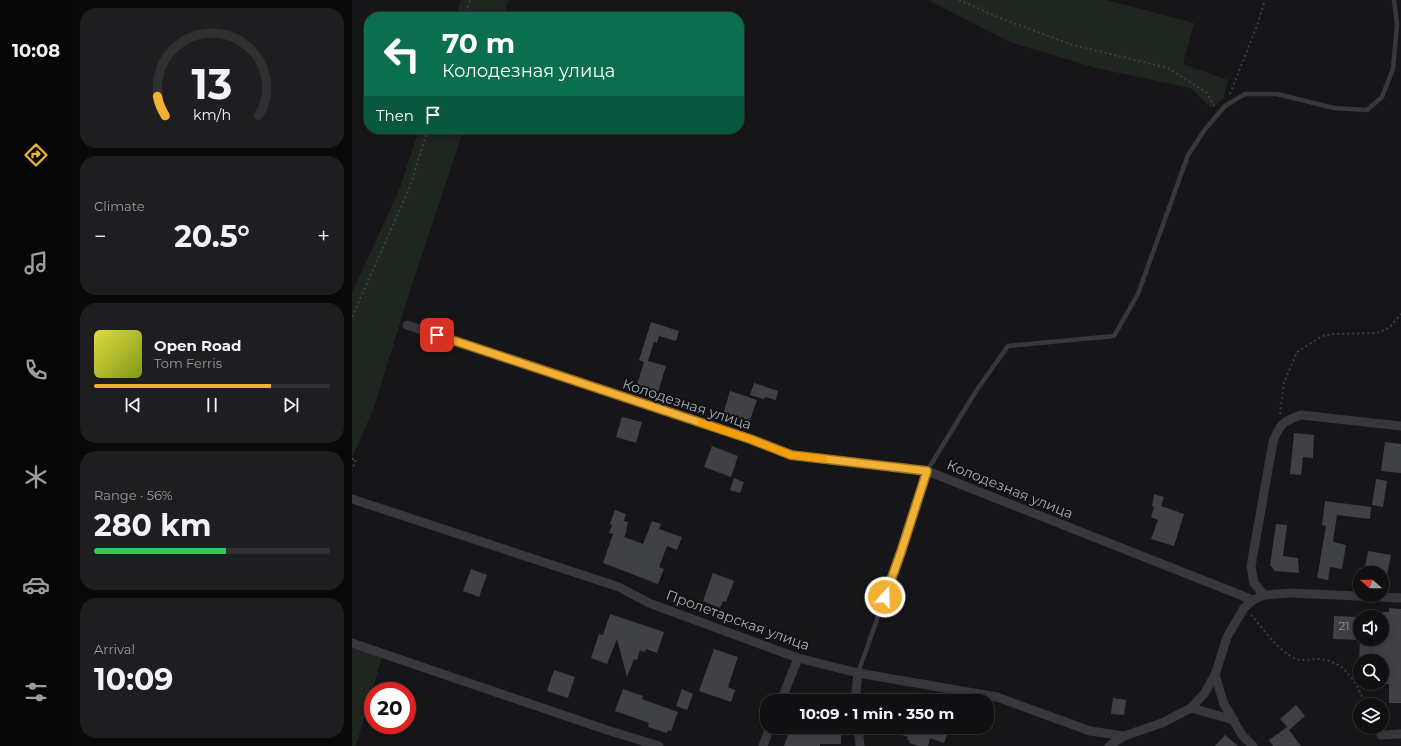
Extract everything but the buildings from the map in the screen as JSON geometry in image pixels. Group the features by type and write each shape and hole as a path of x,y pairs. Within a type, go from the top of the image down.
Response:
{"street":[{"name":"Колодезная улица","path":"407,325 750,439 791,455 927,471 1253,600"},
{"path":"1401,426 1301,415 1287,420 1277,429 1273,442 1251,566 1254,583 1264,595 1291,593 1401,598"},
{"name":"Пролетарская улица","path":"352,499 619,587 649,603 798,658 858,673 997,697 1090,731 1124,736"},
{"name":"Пролетарская улица","path":"1109,746 1124,736 1162,723 1191,708 1204,694 1215,675 1227,637 1244,608 1253,600 1264,595"},
{"path":"352,643 607,730 659,746"},
{"path":"784,694 798,658"},
{"path":"856,694 858,673"},
{"path":"1215,675 1224,704 1242,735 1253,746"},
{"path":"1191,708 1234,720"},
{"path":"763,746 767,734"},
{"path":"859,734 860,746"},
{"path":"1381,735 1401,734"}],"lane":[{"path":"858,673 901,552 927,471 976,391 1008,346 1114,336 1138,294 1188,155 1206,128 1225,106 1245,94 1277,94 1334,108 1367,110 1382,98 1393,69 1397,25 1394,0"}],"path":[{"path":"466,12 470,0"},
{"path":"959,0 1005,20 1073,45 1168,68 1206,92 1219,113"},
{"path":"1225,106 1266,0"},
{"path":"352,317 409,188 426,134"},
{"path":"1277,429 1284,383 1297,352 1322,336 1333,334 1378,333 1389,328 1401,314"},
{"path":"352,459 356,459 352,470"},
{"path":"1244,608 1280,648 1296,659 1319,659 1335,662 1355,681 1363,698"}],"shaded area":[{"path":"461,0 509,0 505,12 457,12"},
{"path":"928,0 1106,0 1194,23 1183,64 1228,80 1224,98 1211,108 1190,88 1096,68 1010,42"},
{"path":"417,134 462,134 409,294 374,407 352,458 352,293 400,188"},
{"path":"352,648 382,657 375,682 364,682 364,719 356,746 352,746"}],"slow traffic":[{"path":"701,423 750,439 791,455 824,459"}],"route":[{"path":"437,335 750,439 791,455 927,471 885,597"}]}
